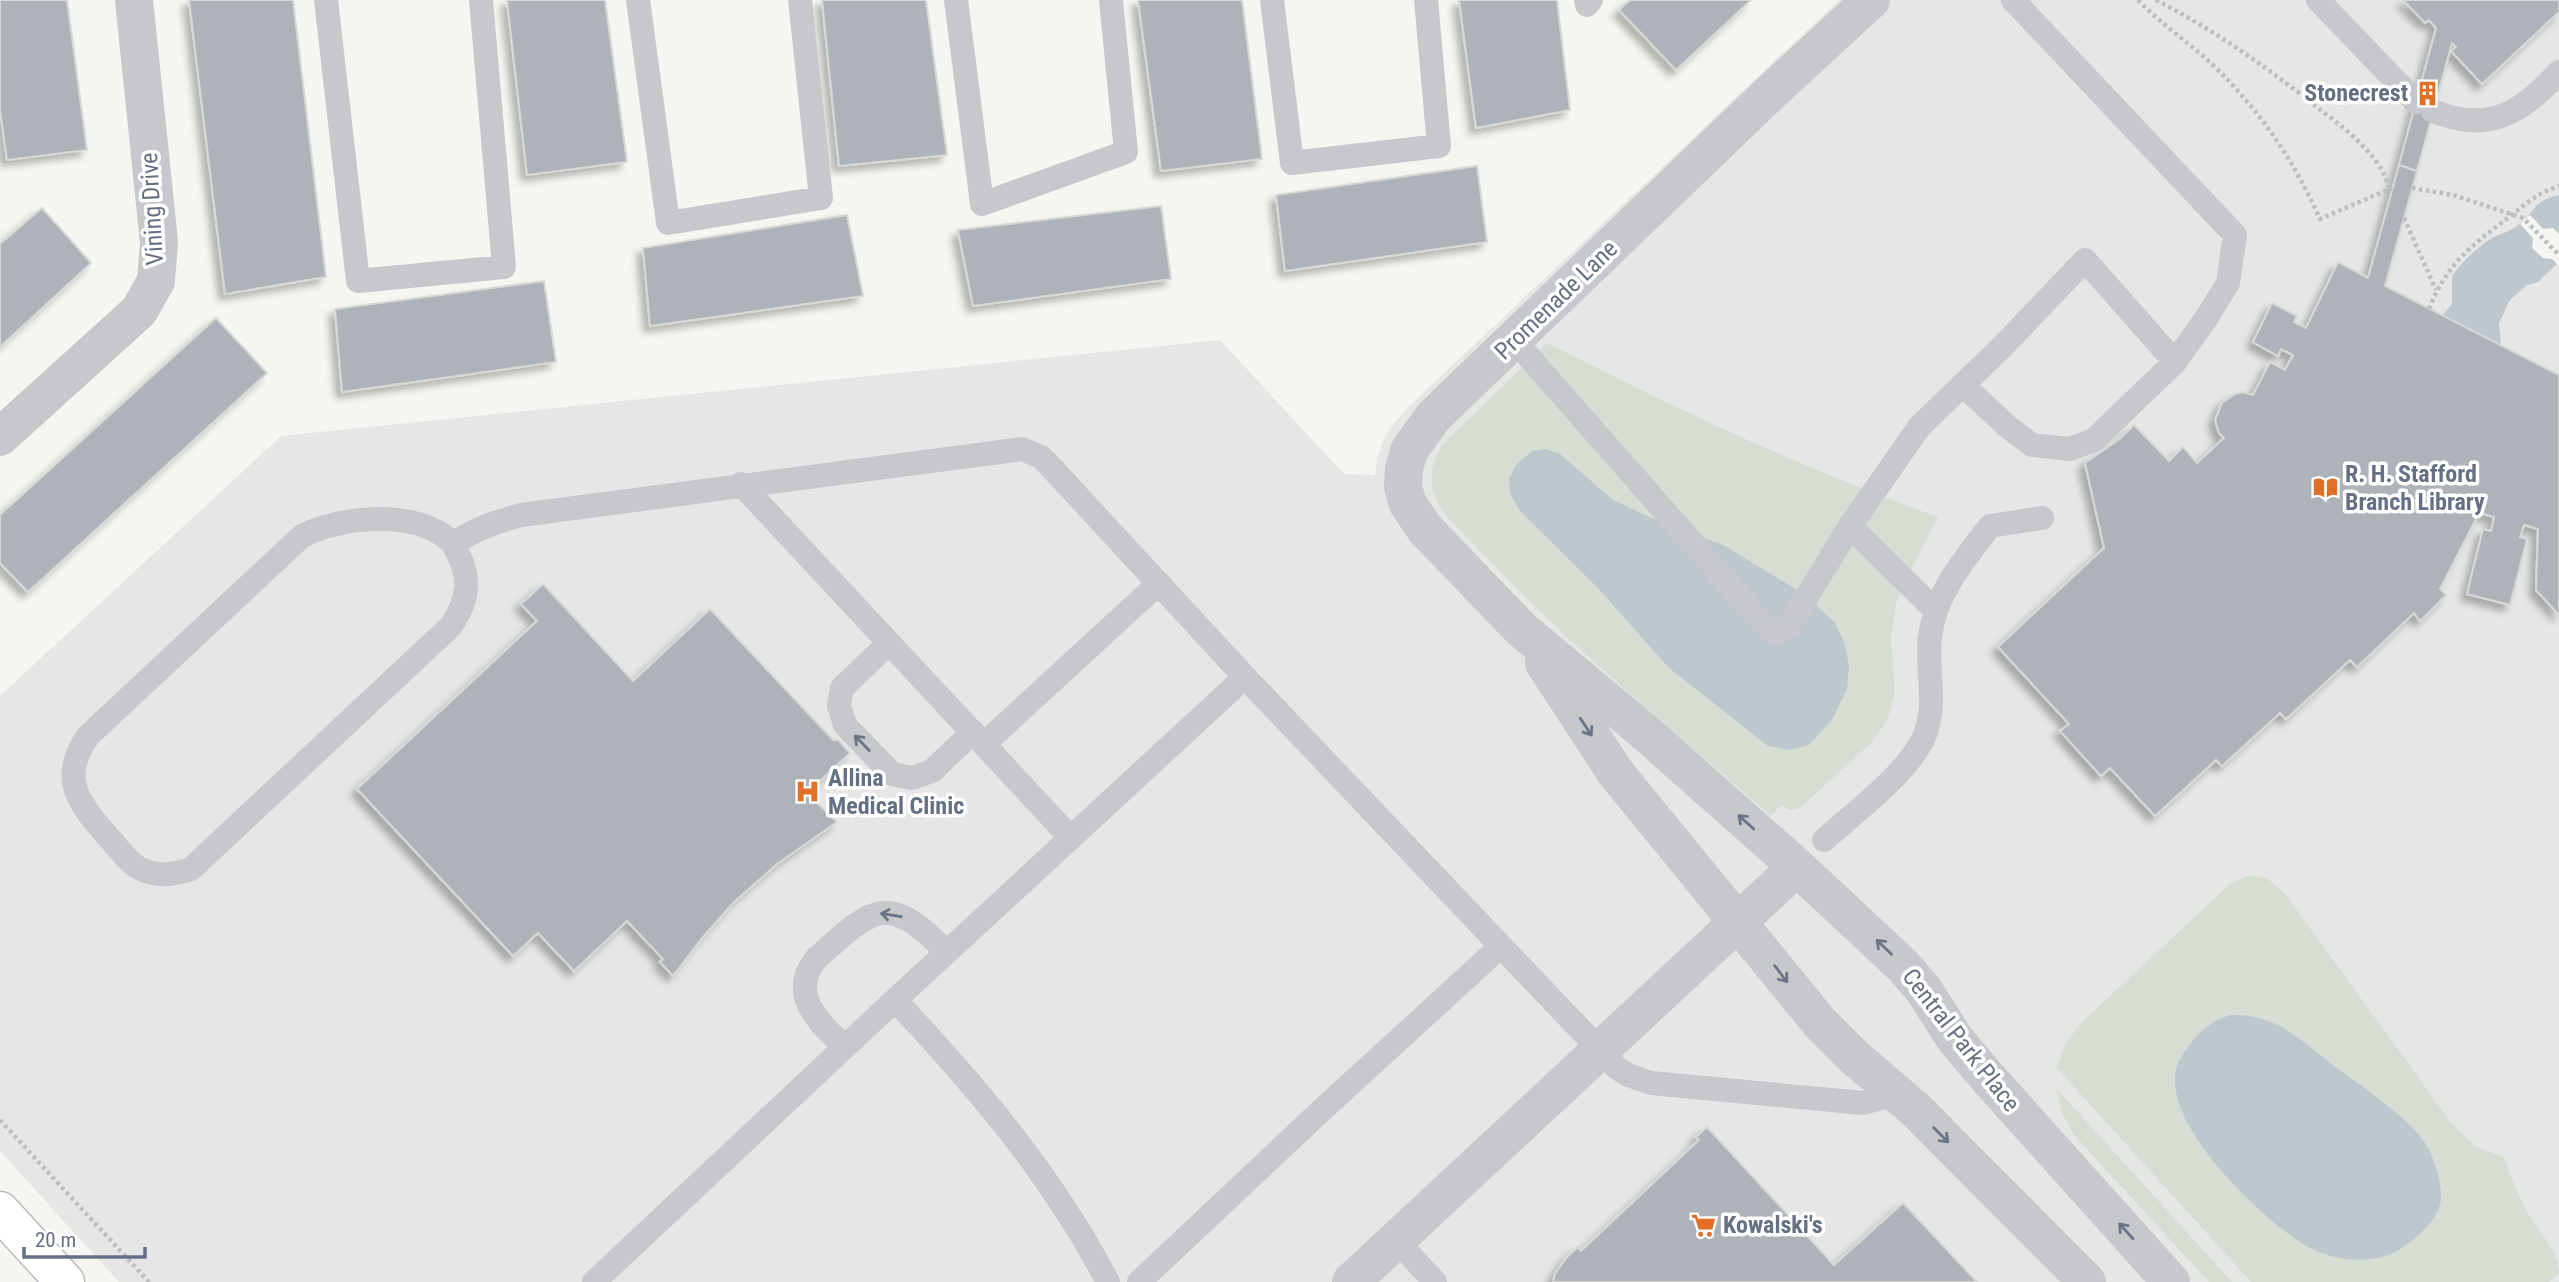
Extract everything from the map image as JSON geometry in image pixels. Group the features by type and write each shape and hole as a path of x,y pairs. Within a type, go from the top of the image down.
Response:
{"main road":[{"path":"0,1211 65,1282"}],"street":[{"name":"Vining Drive","path":"0,437 139,311 156,281 159,242 134,0"},
{"name":"Promenade Lane","path":"1797,867 1647,734 1521,629 1426,530 1408,504 1403,487 1409,451 1433,416 1770,93 1871,0"},
{"name":"Promenade Lane","path":"1521,629 1615,772 1737,922"},
{"path":"1351,1282 1797,867"},
{"name":"Central Park Place","path":"1797,867 1902,965 1923,989 1955,1039 1987,1078 2171,1282"},
{"path":"1737,922 1820,1023 1853,1056 1916,1110 2087,1282"}],"lane":[{"path":"326,0 358,281 504,267 481,0"},
{"path":"638,0 668,223 821,198 800,0"},
{"path":"956,0 982,204 1126,152 1111,0"},
{"path":"1272,0 1293,163 1439,146 1426,0"},
{"path":"1962,385 2032,445 2070,449 2094,440 2175,362 2207,317 2228,282 2235,234 2013,0"},
{"path":"2318,0 2424,107 2463,121 2492,120 2505,116 2531,100 2559,72"},
{"path":"1514,340 1769,630 1778,632 1789,626 1850,526 1920,426 2085,260 2175,362"},
{"path":"453,544 471,531 521,515 1022,449 1041,457 1049,465 1598,1051 1628,1075 1651,1083 1863,1103 1894,1092"},
{"path":"741,484 1070,837"},
{"path":"1824,840 1906,765 1924,737 1932,702 1930,638 1935,610 1955,573 1990,526 2042,518"},
{"path":"398,519 430,527 453,544 465,571 466,599 451,626 191,869 177,874 141,870 82,808 74,781 75,762 81,745 89,735 302,536 317,528 337,524 398,519"},
{"path":"1850,526 1935,610"},
{"path":"889,643 842,688 839,705 845,725 892,774 912,778 932,771 979,738 1159,583"},
{"path":"594,1282 946,952 1245,677"},
{"path":"844,1047 819,1021 808,1003 805,985 810,966 815,960 856,922 876,913 901,916 913,922 946,952"},
{"path":"1139,1282 1500,947"},
{"path":"895,1000 974,1085 1032,1158 1063,1202 1108,1282"},
{"path":"1396,1240 1435,1282"}],"path":[{"path":"2138,0 2211,64 2257,112 2286,151 2320,219 2391,189 2379,166 2356,140 2326,114 2255,59 2156,0"},
{"path":"2430,309 2450,268 2465,250 2537,194 2559,186"},
{"path":"2412,188 2452,195 2513,214 2525,220 2559,256"},
{"path":"2404,218 2437,290"},
{"path":"0,1120 149,1282"}],"shaded area":[{"path":"1839,0 2559,0 2559,1282 119,1282 0,1151 0,696 281,436 1220,340 1344,474 1375,475 1377,458 1385,436 1404,411"},
{"path":"2559,195 2559,262 2538,282 2527,285 2509,301 2499,324 2501,345 2442,316 2452,304 2452,276 2465,260 2492,238 2517,226 2543,200"},
{"path":"1547,343 1740,436 1838,479 1938,517 1896,604 1891,639 1895,691 1887,721 1870,744 1800,808 1789,810 1781,805 1771,816 1554,625 1458,528 1439,504 1433,489 1432,476 1442,445"},
{"path":"1546,449 1560,454 1613,500 1725,546 1804,594 1835,623 1845,644 1849,667 1847,689 1832,720 1809,745 1790,750 1768,746 1669,668 1596,586 1521,512 1510,494 1509,479 1516,465 1532,451"},
{"path":"2247,876 2267,878 2286,895 2452,1124 2476,1147 2504,1157 2526,1210 2555,1256 2559,1273 2549,1282 2251,1282 2057,1068 2065,1045 2080,1024 2230,884"},
{"path":"2230,1015 2263,1019 2290,1032 2386,1104 2418,1133 2434,1163 2441,1199 2430,1223 2416,1238 2383,1257 2360,1260 2326,1255 2287,1233 2265,1215 2220,1169 2185,1117 2176,1092 2176,1069 2183,1054 2198,1035 2212,1023"},
{"path":"2056,1088 2232,1282 2209,1282 2074,1135 2062,1113"}],"pier":[{"path":"2530,215 2543,229 2553,228 2559,234 2559,266 2552,259 2543,258 2532,248 2533,238 2520,224"}],"building":[{"path":"0,0 67,0 87,150 7,160 0,110"},
{"path":"189,0 293,0 326,277 225,294"},
{"path":"507,0 605,0 627,162 527,175"},
{"path":"822,0 926,0 947,155 839,166"},
{"path":"1138,0 1242,0 1262,159 1161,171"},
{"path":"1459,0 1557,0 1570,110 1476,128"},
{"path":"1630,0 1751,0 1676,70 1619,10"},
{"name":"Stonecrest","path":"2403,0 2559,0 2559,12 2482,84 2451,51 2456,47 2452,43 2417,171 2399,165 2436,28 2429,20 2425,23"},
{"name":"R. H. Stafford Branch Library","path":"2399,165 2417,171 2385,286 2559,375 2559,615 2536,590 2538,529 2524,525 2520,537 2527,539 2510,605 2467,594 2483,529 2491,531 2494,517 2479,513 2440,589 2446,595 2420,621 2414,613 2357,667 2350,660 2286,719 2280,713 2222,766 2216,760 2155,816 2110,768 2101,776 2060,731 2069,724 1998,647 2104,548 2085,463 2121,438 2134,425 2169,461 2183,447 2197,463 2224,438 2219,433 2215,420 2222,403 2242,392 2253,395 2270,362 2285,370 2293,355 2281,349 2278,356 2253,342 2272,303 2297,316 2294,322 2306,328 2338,262 2368,278"},
{"path":"1477,166 1487,242 1285,271 1276,195"},
{"path":"1161,206 1171,279 973,306 958,230"},
{"path":"42,208 91,263 0,347 0,244"},
{"path":"847,215 863,296 650,326 643,248"},
{"path":"544,281 556,362 342,392 335,309"},
{"path":"216,318 267,373 28,592 0,563 0,515"},
{"name":"Allina Medical Clinic","path":"543,584 633,681 710,609 833,740 838,740 850,753 807,793 837,822 777,864 734,902 673,976 660,962 663,959 627,921 574,971 538,933 513,956 357,789 537,621 521,604"},
{"name":"Kowalski's","path":"1707,1127 1834,1265 1903,1203 1977,1282 1553,1282 1566,1258 1578,1247 1581,1251 1699,1140 1696,1137"}],"place":[{"name":"Stonecrest","path":"2428,93"},
{"name":"R. H. Stafford Branch Library","path":"2325,488"},
{"name":"Allina Medical Clinic","path":"808,792"},
{"name":"Kowalski's","path":"1703,1225"}]}
